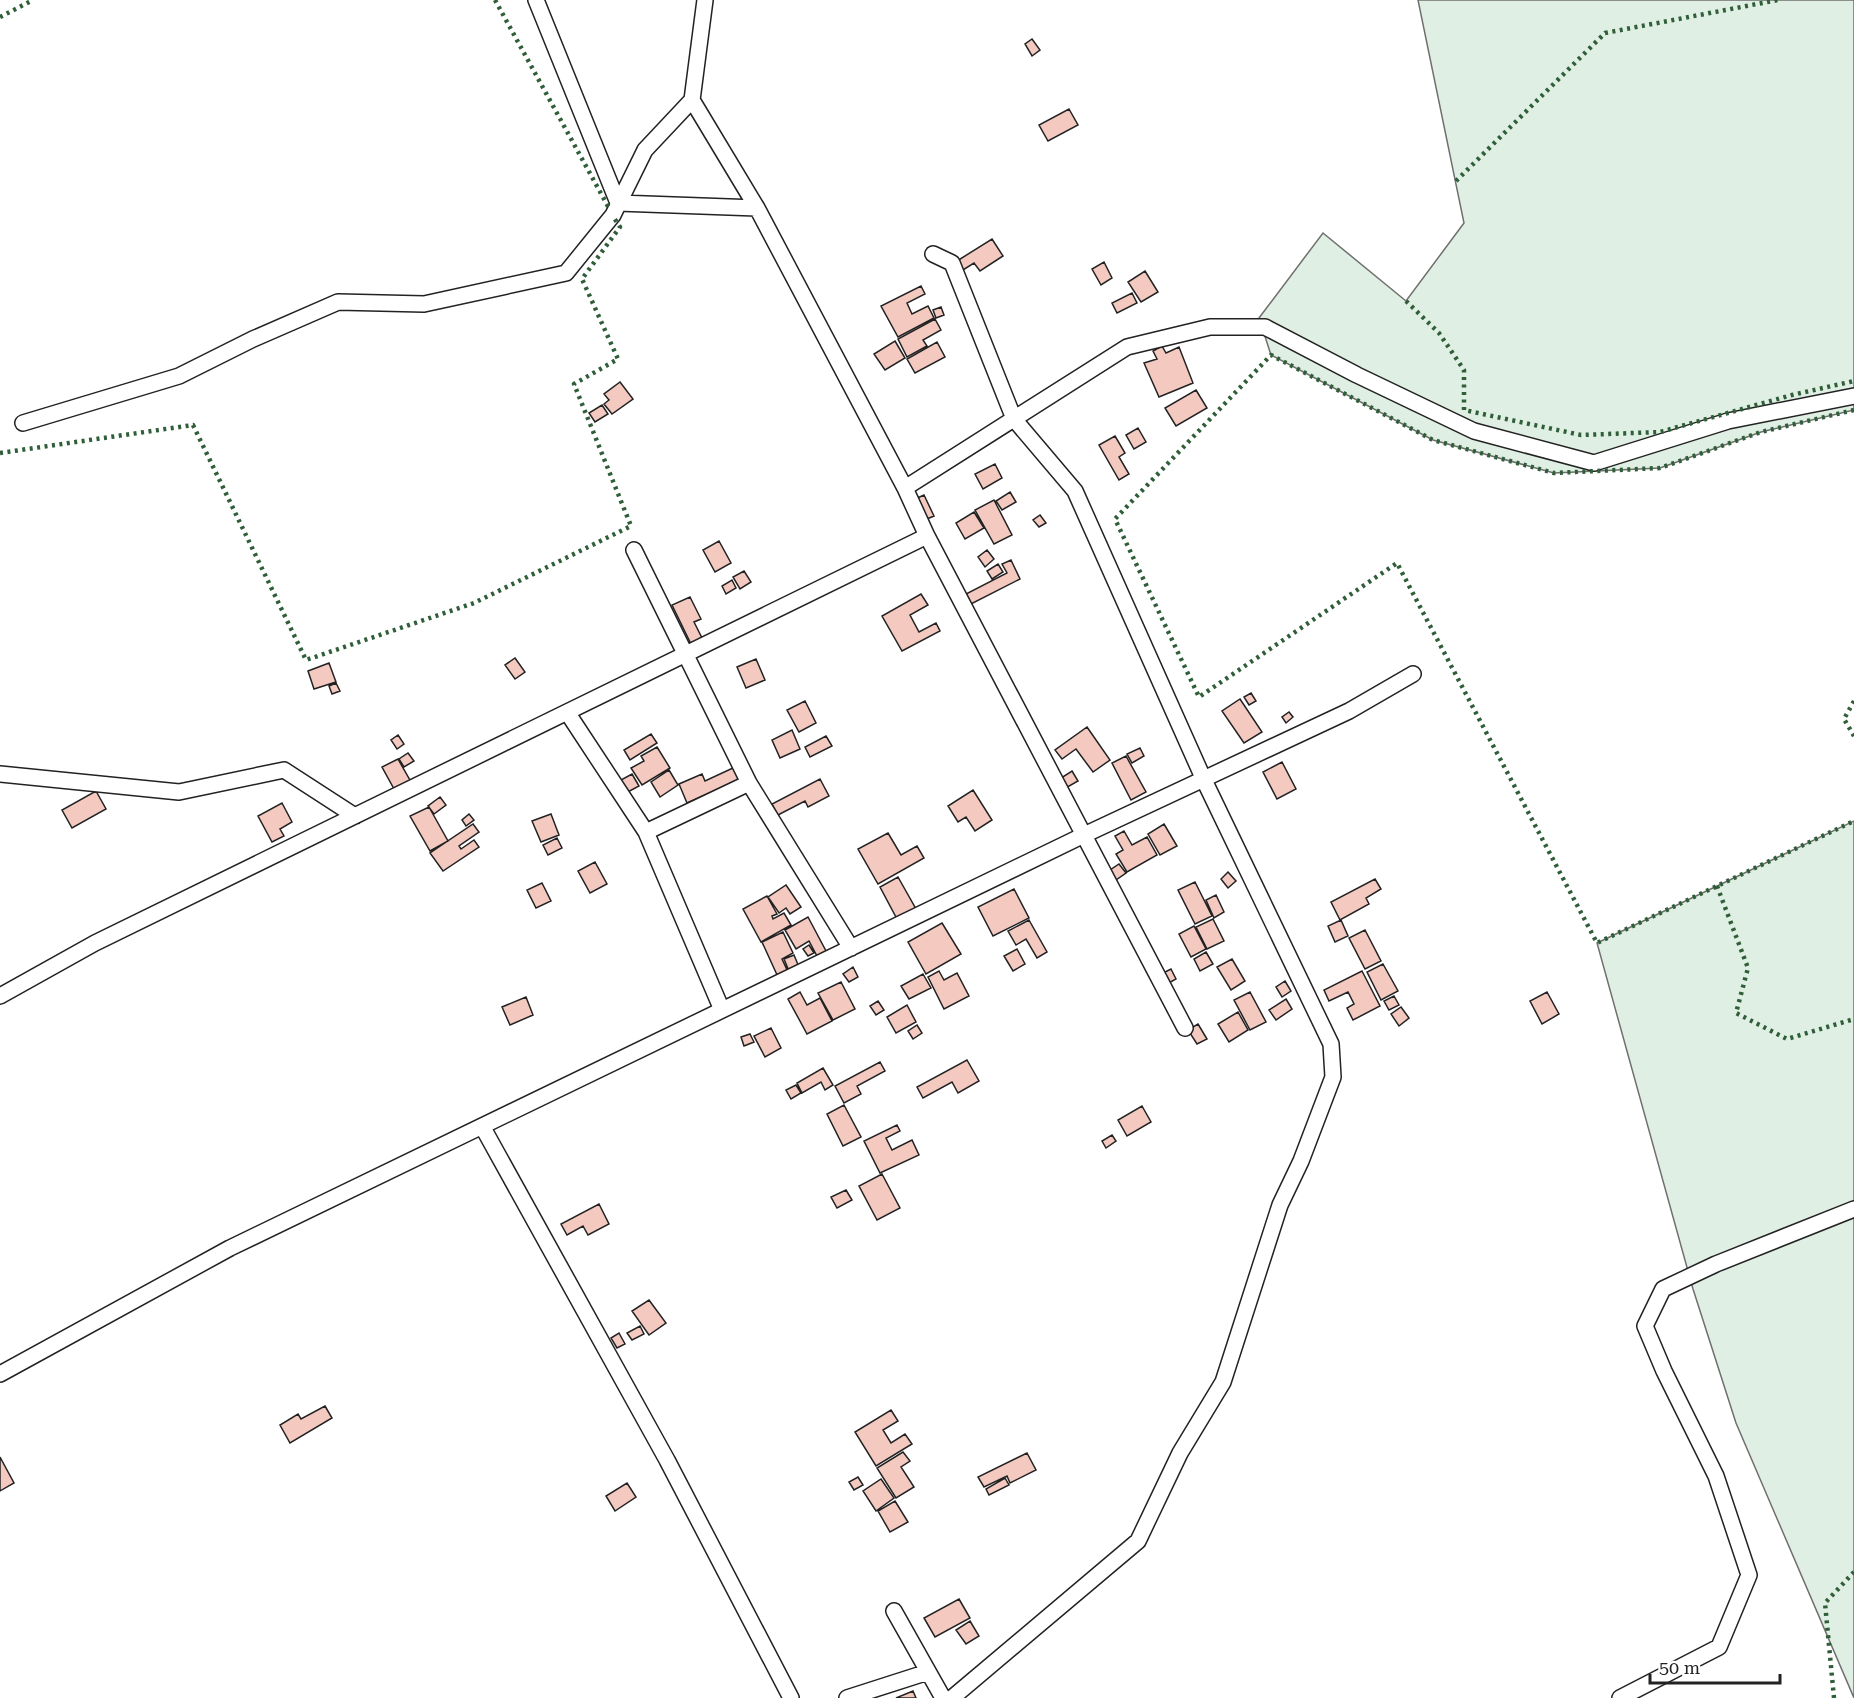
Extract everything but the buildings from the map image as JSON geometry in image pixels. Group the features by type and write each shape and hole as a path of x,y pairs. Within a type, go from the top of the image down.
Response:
{"street":[{"path":"536,0 618,203"},
{"path":"23,423 179,376 252,339 338,302 424,304 566,273 613,215 645,150 692,100 705,0"},
{"path":"692,100 757,208 906,488 927,536 1185,1028"},
{"path":"618,203 757,208"},
{"path":"933,254 952,263 1014,418 1076,491 1204,779 1331,1044 1333,1077 1280,1205 1222,1382 1180,1453 1138,1541 952,1698"},
{"path":"906,488 1127,347 1210,327 1265,327 1357,375 1474,431 1594,463 1728,421 1854,396"},
{"path":"0,996 95,943 927,536"},
{"path":"634,550 748,783 851,948"},
{"path":"0,1374 230,1248 1084,835 1349,711 1413,674"},
{"path":"567,712 646,832 722,1010"},
{"path":"0,774 179,792 284,770 355,816"},
{"path":"646,832 748,783"},
{"path":"482,1126 667,1460 791,1698"},
{"path":"1620,1698 1719,1647 1749,1575 1716,1476 1664,1371 1645,1326 1663,1289 1716,1264 1854,1209"},
{"path":"894,1611 943,1698"},
{"path":"847,1698 928,1672"}],"green space":[{"path":"1418,0 1854,0 1854,410 1761,432 1660,468 1554,473 1433,440 1271,355 1259,318 1323,233 1406,301 1464,223"},
{"path":"1854,821 1854,1698 1736,1423 1693,1289 1597,943"}],"hedge":[{"path":"0,17 33,0"},
{"path":"495,0 610,210"},
{"path":"1456,181 1605,33 1778,0"},
{"path":"0,453 193,425 306,660 474,603 631,526 574,384 618,359 582,279 620,227 614,218"},
{"path":"1406,301 1439,333 1464,370 1464,410 1581,435 1660,432 1792,395 1854,381"},
{"path":"1854,410 1761,432 1660,468 1554,473 1433,440 1271,355 1115,519 1199,697 1397,563 1597,943 1854,821"},
{"path":"1854,701 1844,719 1854,736"},
{"path":"1717,886 1748,968 1736,1013 1787,1039 1854,1019"},
{"path":"1834,1698 1825,1603 1854,1572"}]}
